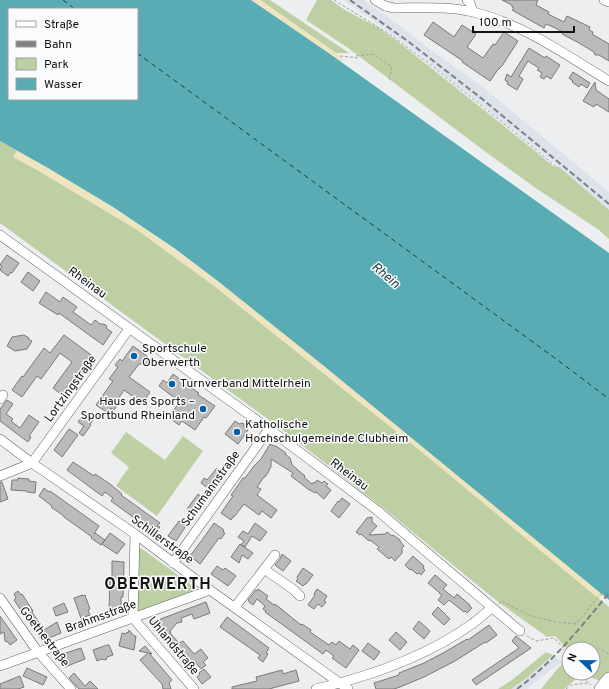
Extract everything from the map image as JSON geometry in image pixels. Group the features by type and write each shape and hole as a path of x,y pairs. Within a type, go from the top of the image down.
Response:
{"highway":[{"path":"596,687 609,679"}],"street":[{"path":"375,0 385,6 394,8 454,9 473,12 504,22 547,43 609,81"},
{"path":"467,0 470,3 473,12"},
{"path":"604,0 609,2"},
{"name":"Rheinau","path":"0,235 269,429 378,511 520,631"},
{"name":"Lortzingstraße","path":"32,463 129,328"},
{"name":"Schumannstraße","path":"173,563 269,429"},
{"name":"Schillerstraße","path":"0,439 32,463 135,534 348,689"},
{"path":"0,476 32,463"},
{"path":"133,618 135,534"},
{"path":"235,608 275,555"},
{"path":"264,568 300,596"},
{"name":"Brahmsstraße","path":"0,666 210,590"},
{"name":"Goethestraße","path":"0,598 38,652 71,689"},
{"path":"316,689 340,683 395,665 420,654 446,641 472,624 492,608"},
{"name":"Uhlandstraße","path":"133,618 194,689"}],"path":[{"path":"334,0 391,35 432,66 556,167"},
{"path":"356,56 373,54 392,67 389,81"},
{"path":"340,56 359,58"},
{"path":"501,601 531,616 556,622 576,624 609,584"},
{"path":"520,631 536,641 554,638 561,645"},
{"path":"566,689 571,685 588,683 596,687"}],"shaded area":[{"path":"344,0 363,0 386,15 431,50 479,84 609,192 609,210 534,146 406,44"},
{"path":"553,655 561,661 527,689 511,689 528,677"}],"green space":[{"path":"260,0 270,0 349,53 336,53"},
{"path":"317,0 331,0 345,10 379,28 554,167 559,167 609,210 609,239 599,230 537,189 487,153 348,48 306,20"},
{"path":"0,141 17,151 14,157 136,229 213,285 422,452 609,607 609,684 600,681 601,641 561,641 561,642 555,636 547,637 497,601 382,507 273,423 0,223"},
{"path":"126,432 165,460 183,436 203,451 157,516 116,486 129,467 111,453"},
{"path":"139,548 196,588 196,591 140,613 137,611"},
{"path":"546,652 553,655 528,677 511,689 498,689 512,680"},
{"path":"561,666 561,681 574,681 564,689 541,689"}],"sand":[{"path":"251,0 260,0 336,53 343,59 342,62"},
{"path":"17,151 107,204 193,263 317,360 603,595 599,599 422,452 213,285 136,229 13,157"}],"water":[{"name":"Rhein","path":"0,0 251,0 330,54 609,253 609,600 324,366 219,282 174,248 113,207 0,141"}],"building":[{"path":"502,0 538,0 536,5 549,12 548,14 564,22 567,16 590,27 589,30 593,32 592,34 609,44 609,61 599,55 595,55 594,52 562,34 563,32 546,24 544,28 512,10 514,8 512,5"},
{"path":"433,22 454,37 462,25 476,34 467,47 483,58 504,32 518,41 502,66 490,81 424,35"},
{"path":"529,48 560,65 551,79 546,76 544,79 540,77 542,73 537,70 539,68 528,61 519,76 523,79 517,90 507,84 508,82 505,80 507,74 511,77"},
{"path":"573,72 590,83 587,88 581,84 579,87 572,82 573,81 569,78"},
{"path":"595,82 596,90 609,99 609,112 596,104 594,107 583,101"},
{"path":"7,255 19,263 8,276 0,270 2,266 0,265"},
{"path":"28,272 40,281 33,291 21,282"},
{"path":"46,292 60,302 63,297 77,307 73,312 91,325 95,320 100,324 106,325 107,329 112,332 103,345 59,313 58,315 39,303"},
{"path":"24,335 32,341 27,349 15,351 7,346 12,337"},
{"path":"64,335 94,357 66,398 53,388 72,362 60,353 41,379 37,376 22,397 12,390 44,348 50,353"},
{"path":"133,346 147,356 148,360 147,363 139,364 129,377 150,392 142,403 124,390 116,402 118,404 114,410 111,408 108,413 96,405 113,381 109,379 118,367 115,365 120,359 122,361"},
{"path":"173,374 199,393 197,394 215,406 206,418 204,417 195,430 182,421 179,425 168,417 180,402 159,386 163,380 167,383"},
{"path":"7,400 13,404 6,414 13,419 11,421 20,428 29,415 39,422 29,436 31,437 28,442 0,421 0,409"},
{"path":"86,411 95,417 83,436 79,433 84,426 78,422"},
{"name":"Katholische Hochschulgemeinde Clubheim","path":"235,421 239,424 243,423 244,427 248,430 238,444 225,434"},
{"path":"69,429 78,435 62,457 54,450"},
{"path":"270,444 286,453 285,454 290,458 292,465 312,484 317,480 322,483 324,481 328,484 326,486 331,490 324,499 291,476 293,473 271,459 271,467 269,471 257,487 261,489 257,495 277,510 271,518 262,511 259,515 244,504 231,520 221,513 243,478 245,478 261,459"},
{"path":"73,462 94,476 95,474 110,484 122,494 121,495 160,523 157,526 160,527 155,533 111,501 113,498 105,492 102,496 67,470"},
{"path":"217,468 224,474 212,491 201,483 204,478 207,480"},
{"path":"18,478 29,479 29,481 36,482 35,493 11,490 12,480 18,480"},
{"path":"0,482 2,482 8,499 0,502"},
{"path":"44,488 99,526 94,534 95,533 105,540 101,545 39,496"},
{"path":"198,494 205,500 195,515 187,509"},
{"path":"342,498 350,504 339,518 331,511"},
{"path":"372,517 372,522 377,526 369,535 385,534 387,532 400,540 404,546 402,548 402,553 395,561 391,557 389,559 377,549 379,547 356,532 367,518"},
{"path":"179,521 186,526 176,541 168,536"},
{"path":"214,523 224,530 223,532 225,533 221,539 219,538 200,564 190,556"},
{"path":"255,523 267,532 260,541 252,536 245,547 241,545 244,541 238,537 243,531 248,534"},
{"path":"110,533 125,544 117,554 102,544"},
{"path":"240,544 253,553 248,559 242,555 239,563 231,557"},
{"path":"282,554 291,561 283,571 275,565"},
{"path":"413,556 424,566 423,568 425,570 421,575 419,573 417,574 411,569 410,570 405,565"},
{"path":"112,561 124,562 121,610 109,610"},
{"path":"217,566 223,570 225,568 236,576 228,586 211,574"},
{"path":"303,568 313,575 303,586 296,581"},
{"path":"435,575 447,585 443,589 454,598 457,594 470,605 469,606 472,608 467,613 449,600 444,605 438,600 442,595 428,583"},
{"path":"258,589 268,596 266,599 274,605 275,604 301,625 302,624 311,630 310,632 329,645 332,642 336,645 339,641 350,649 353,645 359,650 346,668 332,658 334,656 326,650 323,654 265,612 266,611 263,609 265,606 257,599 253,605 249,602 248,600"},
{"path":"317,589 327,596 324,601 326,602 322,607 318,604 314,609 308,605"},
{"path":"18,591 21,595 22,594 44,630 57,622 61,633 49,638 48,636 42,641 14,600 16,598 14,594"},
{"path":"85,595 90,609 88,610 90,615 81,618 74,598"},
{"path":"206,602 210,613 194,619 192,614 181,618 182,622 177,623 170,631 179,643 183,641 194,654 201,649 208,658 203,662 206,665 201,669 195,662 189,668 173,649 179,644 165,642 165,640 150,623"},
{"path":"64,603 68,612 56,616 53,608"},
{"path":"438,607 450,619 444,625 432,614"},
{"path":"0,616 17,640 10,645 5,641 4,632 0,634"},
{"path":"227,617 269,648 266,653 268,654 263,662 258,658 260,655 220,627"},
{"path":"419,621 430,631 424,639 413,629"},
{"path":"489,625 497,635 455,661 424,677 400,687 394,689 376,689 374,683 399,675 399,673 424,663 467,639 468,640"},
{"path":"129,630 134,636 136,636 134,650 119,646 122,633 126,634"},
{"path":"396,632 407,642 400,650 389,640"},
{"path":"516,636 531,648 476,685 472,680 519,648 512,641"},
{"path":"368,643 380,652 374,660 362,651"},
{"path":"109,645 113,655 107,657 106,660 102,659 97,661 93,650"},
{"path":"145,646 152,654 149,653 172,680 169,683 171,689 163,689 162,684 140,660 148,653 139,651"},
{"path":"81,648 85,659 65,667 60,655"},
{"path":"27,668 47,677 43,685 23,676"},
{"path":"204,669 211,677 202,684 197,677"},
{"path":"282,670 283,674 296,670 299,681 269,689 232,689 232,687 257,681 256,677"},
{"path":"74,673 85,686 90,681 98,689 79,689 69,678"},
{"path":"20,676 24,687 18,689 0,689 0,684"}],"ferry route":[{"path":"63,0 74,8"},
{"path":"138,54 609,399"}],"railway":[{"path":"350,0 409,42 481,98 609,204"},
{"path":"517,689 554,656 577,632 609,593"}],"place":[{"name":"Sportschule Oberwerth","path":"134,356"},
{"name":"Turnverband Mittelrhein","path":"172,384"},
{"name":"Haus des Sports – Sportbund Rheinland","path":"203,409"},
{"name":"Katholische Hochschulgemeinde Clubheim","path":"237,432"}],"district":[{"name":"OBERWERTH","path":"158,585"}]}
